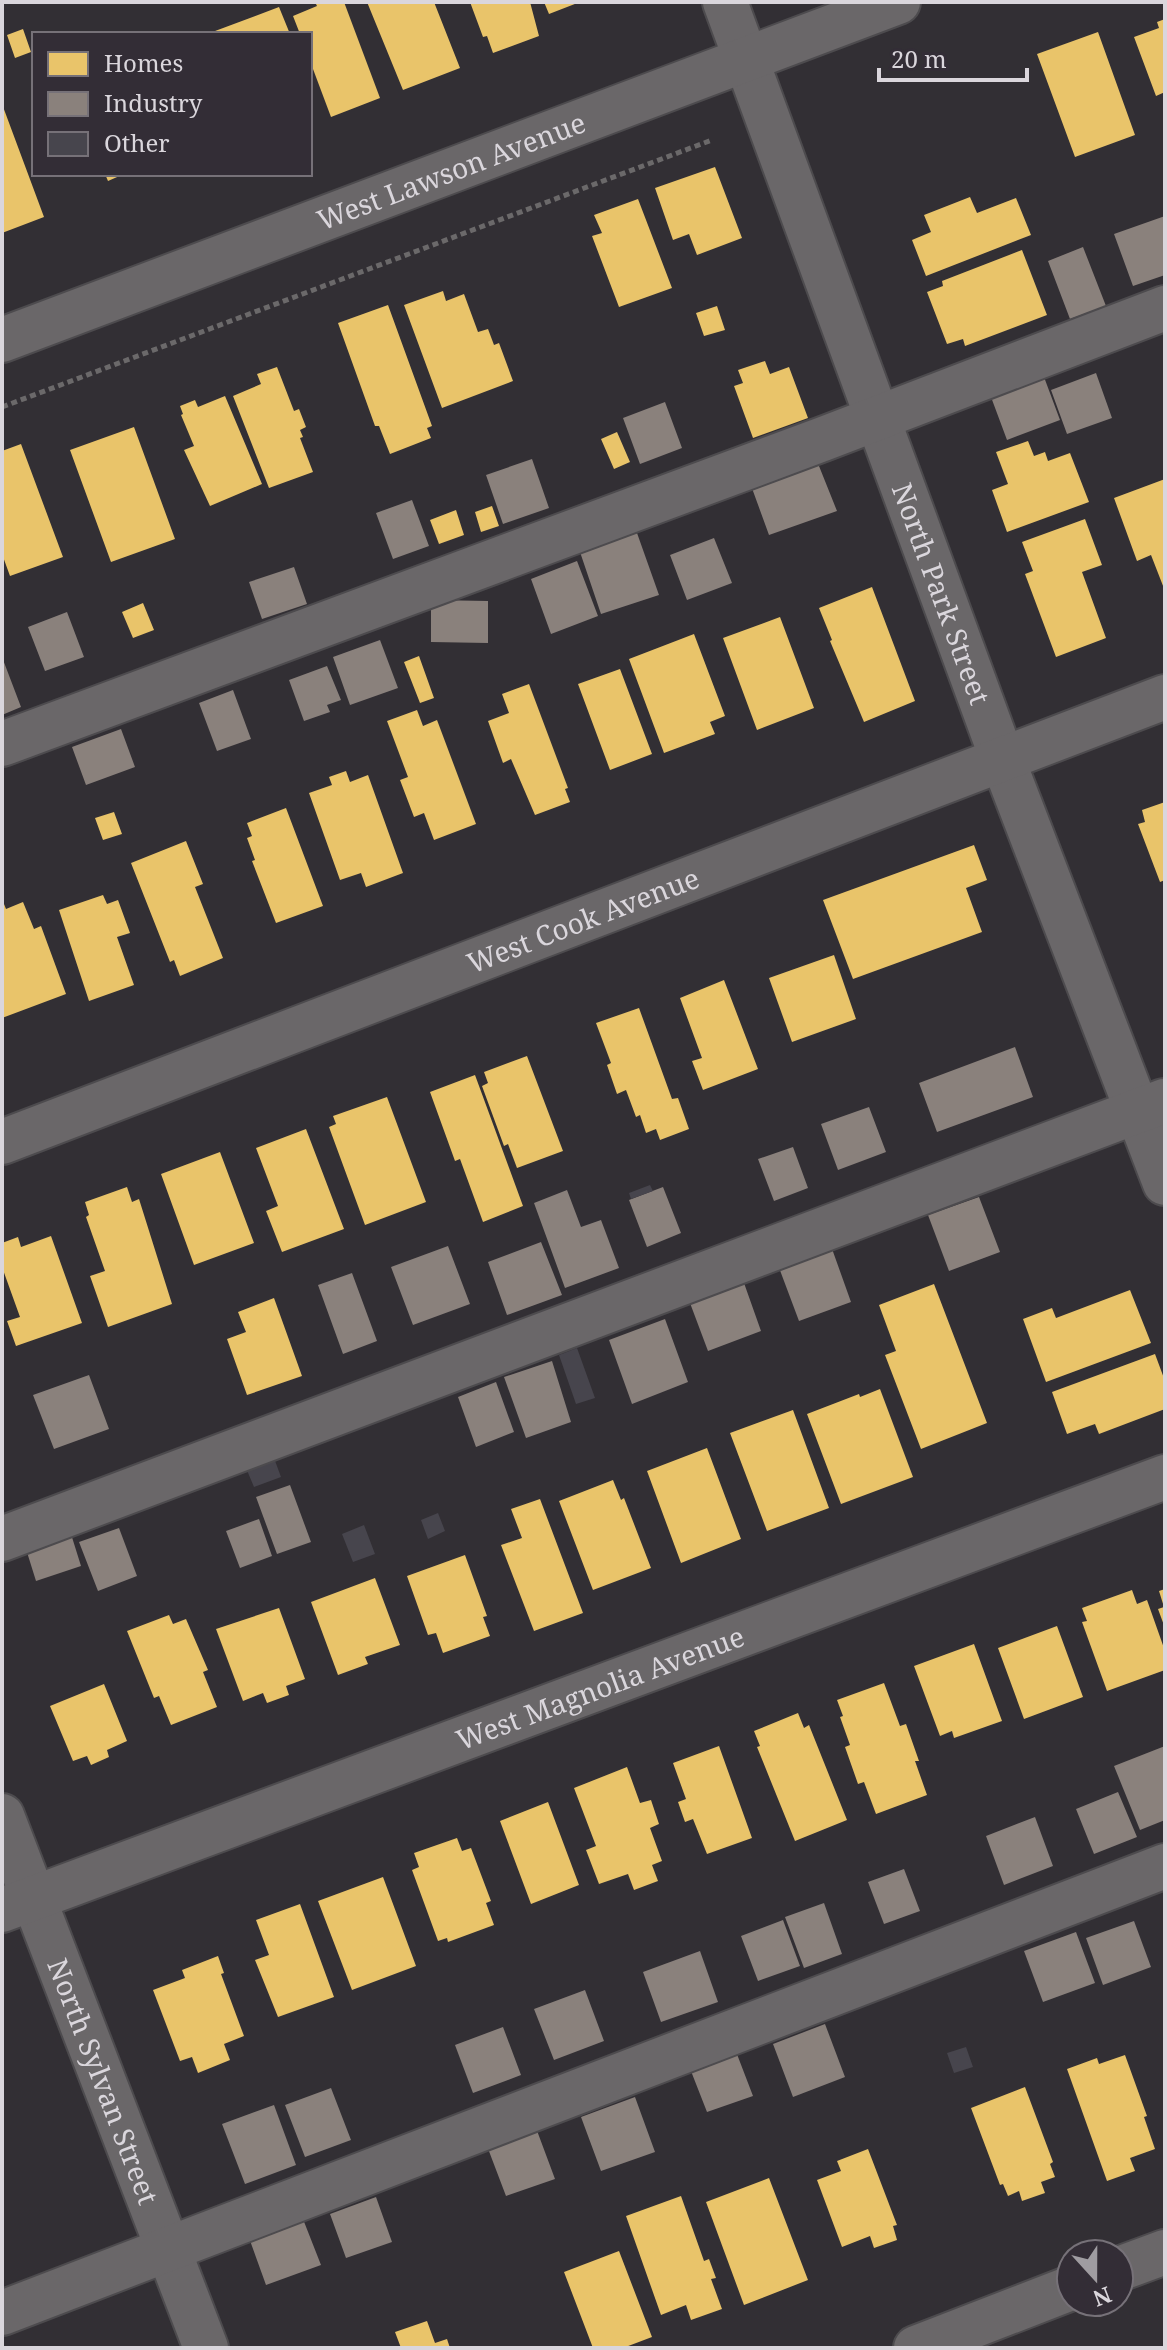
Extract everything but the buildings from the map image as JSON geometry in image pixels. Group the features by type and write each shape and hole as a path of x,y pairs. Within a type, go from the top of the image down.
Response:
{"street":[{"name":"North Park Street","path":"725,2 880,418 1002,758 1151,1106 1165,1183"},
{"name":"West Lawson Avenue","path":"2,340 898,2"},
{"path":"2,744 880,418 1165,308"},
{"name":"West Cook Avenue","path":"2,1142 1165,697"},
{"path":"2,1539 1151,1106"},
{"name":"West Magnolia Avenue","path":"18,1904 1165,1477"},
{"name":"North Sylvan Street","path":"2,1816 18,1904 168,2249 206,2348"},
{"path":"2,2313 1165,1866"},
{"path":"1135,2263 1165,2252"},
{"path":"916,2348 1055,2294"}],"path":[{"path":"2,407 712,140"}]}
